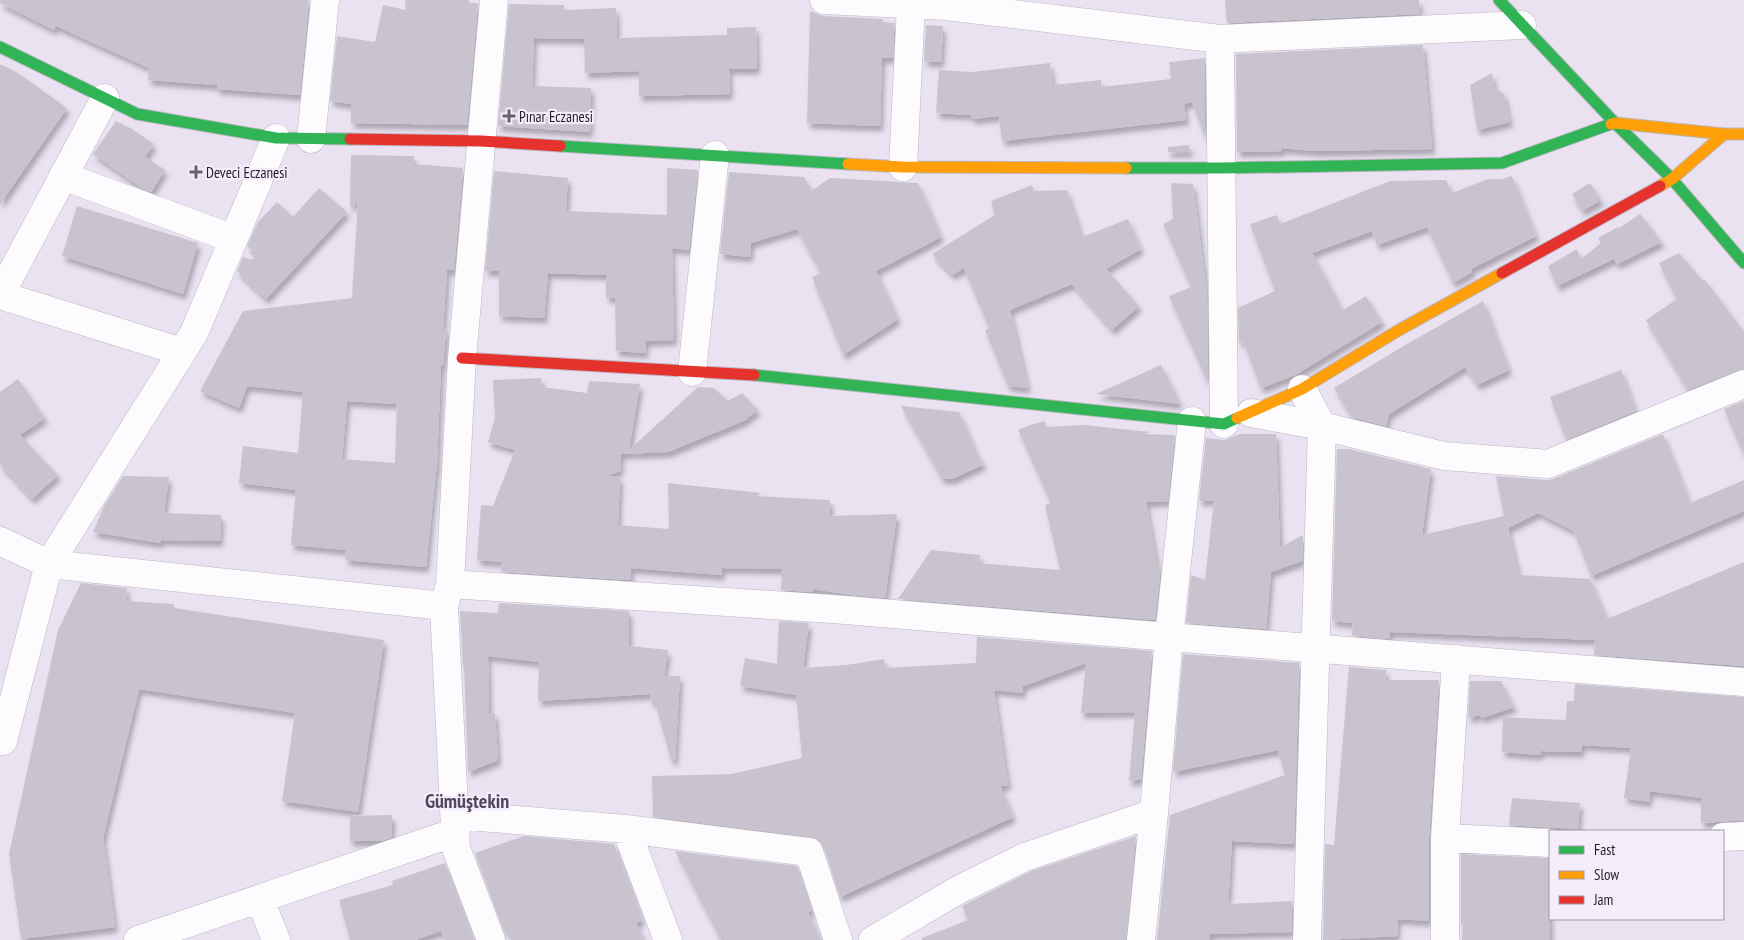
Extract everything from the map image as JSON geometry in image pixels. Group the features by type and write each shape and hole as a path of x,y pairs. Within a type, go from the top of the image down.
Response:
{"street":[{"path":"311,139 325,0"},
{"path":"491,940 456,848 447,595 462,358 494,0"},
{"path":"824,0 946,6 1220,39 1522,25"},
{"path":"1499,0 1615,123 1672,179 1744,263"},
{"path":"903,167 911,5"},
{"path":"1220,39 1223,168 1224,424"},
{"path":"0,47 138,114 276,138 481,140 903,167 1223,168 1502,163 1615,123 1724,134 1744,134"},
{"path":"105,98 0,295 182,352"},
{"path":"462,358 759,375 1224,424 1302,389 1399,330 1672,179 1724,134"},
{"path":"1,748 49,564 194,333 276,138"},
{"path":"692,372 715,155"},
{"path":"63,176 234,239"},
{"path":"1251,413 1322,426 1444,456 1548,464 1744,384"},
{"path":"1302,389 1322,426 1307,940"},
{"path":"1141,940 1169,638 1192,421"},
{"path":"0,542 49,564 447,595 833,609 1169,638 1744,682"},
{"path":"1446,940 1445,838 1456,659"},
{"path":"873,940 958,890 1025,857 1154,813"},
{"path":"138,940 260,899 455,824 626,829 809,852 838,940"},
{"path":"626,829 668,940"},
{"path":"1724,837 1744,836"},
{"path":"1445,838 1549,843"},
{"path":"260,899 276,940"}],"building":[{"path":"0,0 309,0 300,95 217,89 217,85 148,80 149,68 56,26 54,30 0,3"},
{"path":"405,0 469,0 469,3 478,3 467,125 351,123 351,104 330,101 337,36 375,42 383,5 406,10"},
{"path":"1225,0 1419,0 1420,14 1227,23"},
{"path":"509,4 564,5 564,10 616,8 617,38 727,35 727,28 756,27 757,69 729,69 730,94 639,96 639,71 585,73 584,39 534,38 532,86 591,88 590,132 498,126"},
{"path":"810,11 823,16 883,19 883,22 894,23 893,58 882,58 880,126 807,123"},
{"path":"926,25 943,26 941,62 924,61"},
{"path":"1423,45 1432,149 1314,151 1282,148 1282,151 1237,152 1236,54"},
{"path":"1205,58 1205,138 1192,102 1184,104 1186,120 1002,141 999,116 972,119 971,115 936,113 939,70 972,72 1050,63 1053,85 1101,80 1101,87 1171,79 1169,62"},
{"path":"0,64 18,73 67,108 0,204"},
{"path":"1492,73 1494,87 1504,94 1510,122 1477,130 1470,85"},
{"path":"116,121 154,144 145,157 165,170 151,192 145,190 93,154"},
{"path":"1189,145 1190,152 1168,152 1168,147"},
{"path":"351,155 414,156 414,164 463,168 454,270 447,270 443,329 446,329 443,366 441,366 437,462 426,567 345,560 346,550 291,545 296,490 239,483 243,446 298,453 303,392 247,386 239,408 200,391 243,311 352,298 358,201 350,208","holes":["347,401 397,404 395,463 342,459"]},
{"path":"667,168 698,170 689,250 672,248 674,340 646,341 645,353 616,351 615,298 606,298 606,275 548,273 544,318 499,316 499,271 485,271 494,171 568,178 566,211 667,215"},
{"path":"729,172 804,177 811,191 830,178 918,183 941,237 876,271 898,319 843,355 812,277 821,273 797,229 751,243 750,257 720,254"},
{"path":"1512,176 1536,236 1471,269 1472,272 1453,283 1427,227 1377,245 1372,231 1312,253 1343,310 1366,296 1382,322 1295,375 1261,388 1243,341 1239,343 1238,308 1275,291 1250,224 1277,215 1280,224 1390,181 1446,180 1452,193 1488,179 1502,179"},
{"path":"1171,183 1193,184 1207,297 1208,383 1169,296 1191,287 1163,224 1173,219"},
{"path":"1590,183 1601,200 1582,211 1572,194"},
{"path":"1032,185 1034,191 1067,190 1082,237 1128,219 1141,249 1106,269 1139,306 1112,330 1072,284 1010,310 1028,388 1008,386 985,330 989,328 964,268 952,275 932,254 995,215 991,201"},
{"path":"319,188 347,212 266,299 237,271 243,257 252,260 256,254 247,246 258,222 277,202 293,217"},
{"path":"77,206 198,243 183,294 62,256"},
{"path":"1640,214 1662,242 1617,264 1614,259 1557,286 1548,266 1577,249 1581,259 1601,243 1598,238 1619,228"},
{"path":"1679,253 1703,281 1705,280 1744,332 1744,369 1688,390 1646,320 1677,299 1659,263"},
{"path":"1483,301 1509,370 1477,385 1465,367 1389,414 1386,426 1352,417 1334,388"},
{"path":"1161,365 1180,404 1096,394"},
{"path":"1621,370 1636,411 1566,440 1550,397"},
{"path":"541,378 542,387 587,393 589,381 640,384 629,450 698,387 714,388 728,401 742,393 758,410 748,419 668,452 621,454 620,471 608,476 620,477 618,525 669,529 668,483 761,493 757,496 830,500 830,516 897,514 885,598 813,589 813,592 781,590 782,569 722,568 722,575 631,568 630,580 501,572 502,562 477,560 481,505 493,506 515,450 488,442 495,418 493,380"},
{"path":"18,379 45,418 20,435 58,475 32,499 0,464 0,392"},
{"path":"1744,401 1744,455 1724,409"},
{"path":"901,406 959,412 976,452 984,464 952,479 942,479"},
{"path":"1045,421 1046,427 1084,425 1150,432 1144,434 1175,435 1168,501 1146,502 1157,565 1161,566 1155,620 898,599 931,550 980,555 979,563 1060,570 1045,505 1051,503 1018,430"},
{"path":"1240,434 1276,434 1280,547 1303,535 1302,561 1271,572 1266,629 1186,623 1191,575 1205,580 1214,500 1199,501 1206,438 1225,440"},
{"path":"1663,434 1690,503 1744,480 1744,511 1591,576 1574,531 1538,513 1508,528 1519,575 1590,579 1607,619 1744,562 1744,666 1594,655 1595,640 1390,632 1389,639 1352,636 1353,623 1332,621 1337,449 1349,449 1431,469 1422,535 1504,516 1496,476 1553,479"},
{"path":"123,476 169,477 164,513 221,515 220,541 161,540 160,543 93,532 104,506"},
{"path":"81,583 127,588 126,601 174,604 174,608 384,640 358,812 282,801 295,713 139,689 103,838 115,927 21,939 9,854 58,630"},
{"path":"499,603 629,611 629,646 668,650 664,676 680,676 675,760 671,760 655,702 650,701 650,694 538,701 539,662 488,656 489,713 495,713 498,760 468,772 460,611 498,613"},
{"path":"779,621 809,623 803,668 846,665 884,659 885,668 976,663 977,637 1152,651 1141,779 1129,781 1135,712 1081,713 1086,663 1023,686 1023,693 994,690 1008,785 1000,786 1013,817 840,897 824,847 819,840 811,837 653,817 652,776 732,774 802,758 796,695 740,686 745,658 777,664"},
{"path":"1183,654 1299,663 1294,844 1232,841 1228,904 1292,901 1292,932 1210,934 1210,940 1157,940 1170,815 1285,775 1278,750 1173,772"},
{"path":"1349,667 1386,670 1385,680 1439,680 1429,837 1429,921 1398,919 1397,936 1323,940 1325,844 1334,845"},
{"path":"1470,681 1501,681 1514,707 1482,718 1480,715 1468,718"},
{"path":"1575,684 1744,697 1744,820 1701,823 1701,798 1650,791 1649,802 1624,798 1631,748 1582,745 1581,752 1541,751 1540,755 1502,752 1503,717 1566,720 1567,701 1574,701"},
{"path":"1512,798 1580,803 1578,829 1509,825"},
{"path":"392,815 392,837 382,841 350,841 350,816"},
{"path":"524,836 614,844 642,920 636,923 644,940 511,940 507,930 504,931 475,853"},
{"path":"1136,836 1126,940 922,940 922,938 968,920 962,906 1031,871"},
{"path":"675,851 797,866 812,910 808,912 820,940 721,940"},
{"path":"1461,854 1549,858 1550,940 1462,940 1463,924 1461,924"},
{"path":"445,863 474,940 445,940 441,931 415,940 350,940 339,900 393,885 392,881"}],"traffic: fast":[{"path":"1499,0 1615,123 1672,179 1744,263"},
{"path":"0,47 137,114 276,138 350,139"},
{"path":"1126,168 1502,163 1611,124"},
{"path":"560,146 848,164"},
{"path":"754,375 1224,424 1237,418"}],"traffic: slow":[{"path":"1611,124 1744,134"},
{"path":"1660,186 1672,179 1724,134"},
{"path":"848,164 903,167 1126,168"},
{"path":"1237,418 1302,389 1399,330 1502,273"}],"traffic: jam":[{"path":"350,139 481,141 560,146"},
{"path":"1502,273 1660,186"},
{"path":"462,358 754,375"}],"place":[{"name":"Pınar Eczanesi","path":"509,116"},
{"name":"Deveci Eczanesi","path":"196,172"}],"district":[{"name":"Gümüştekin","path":"467,801"}]}
